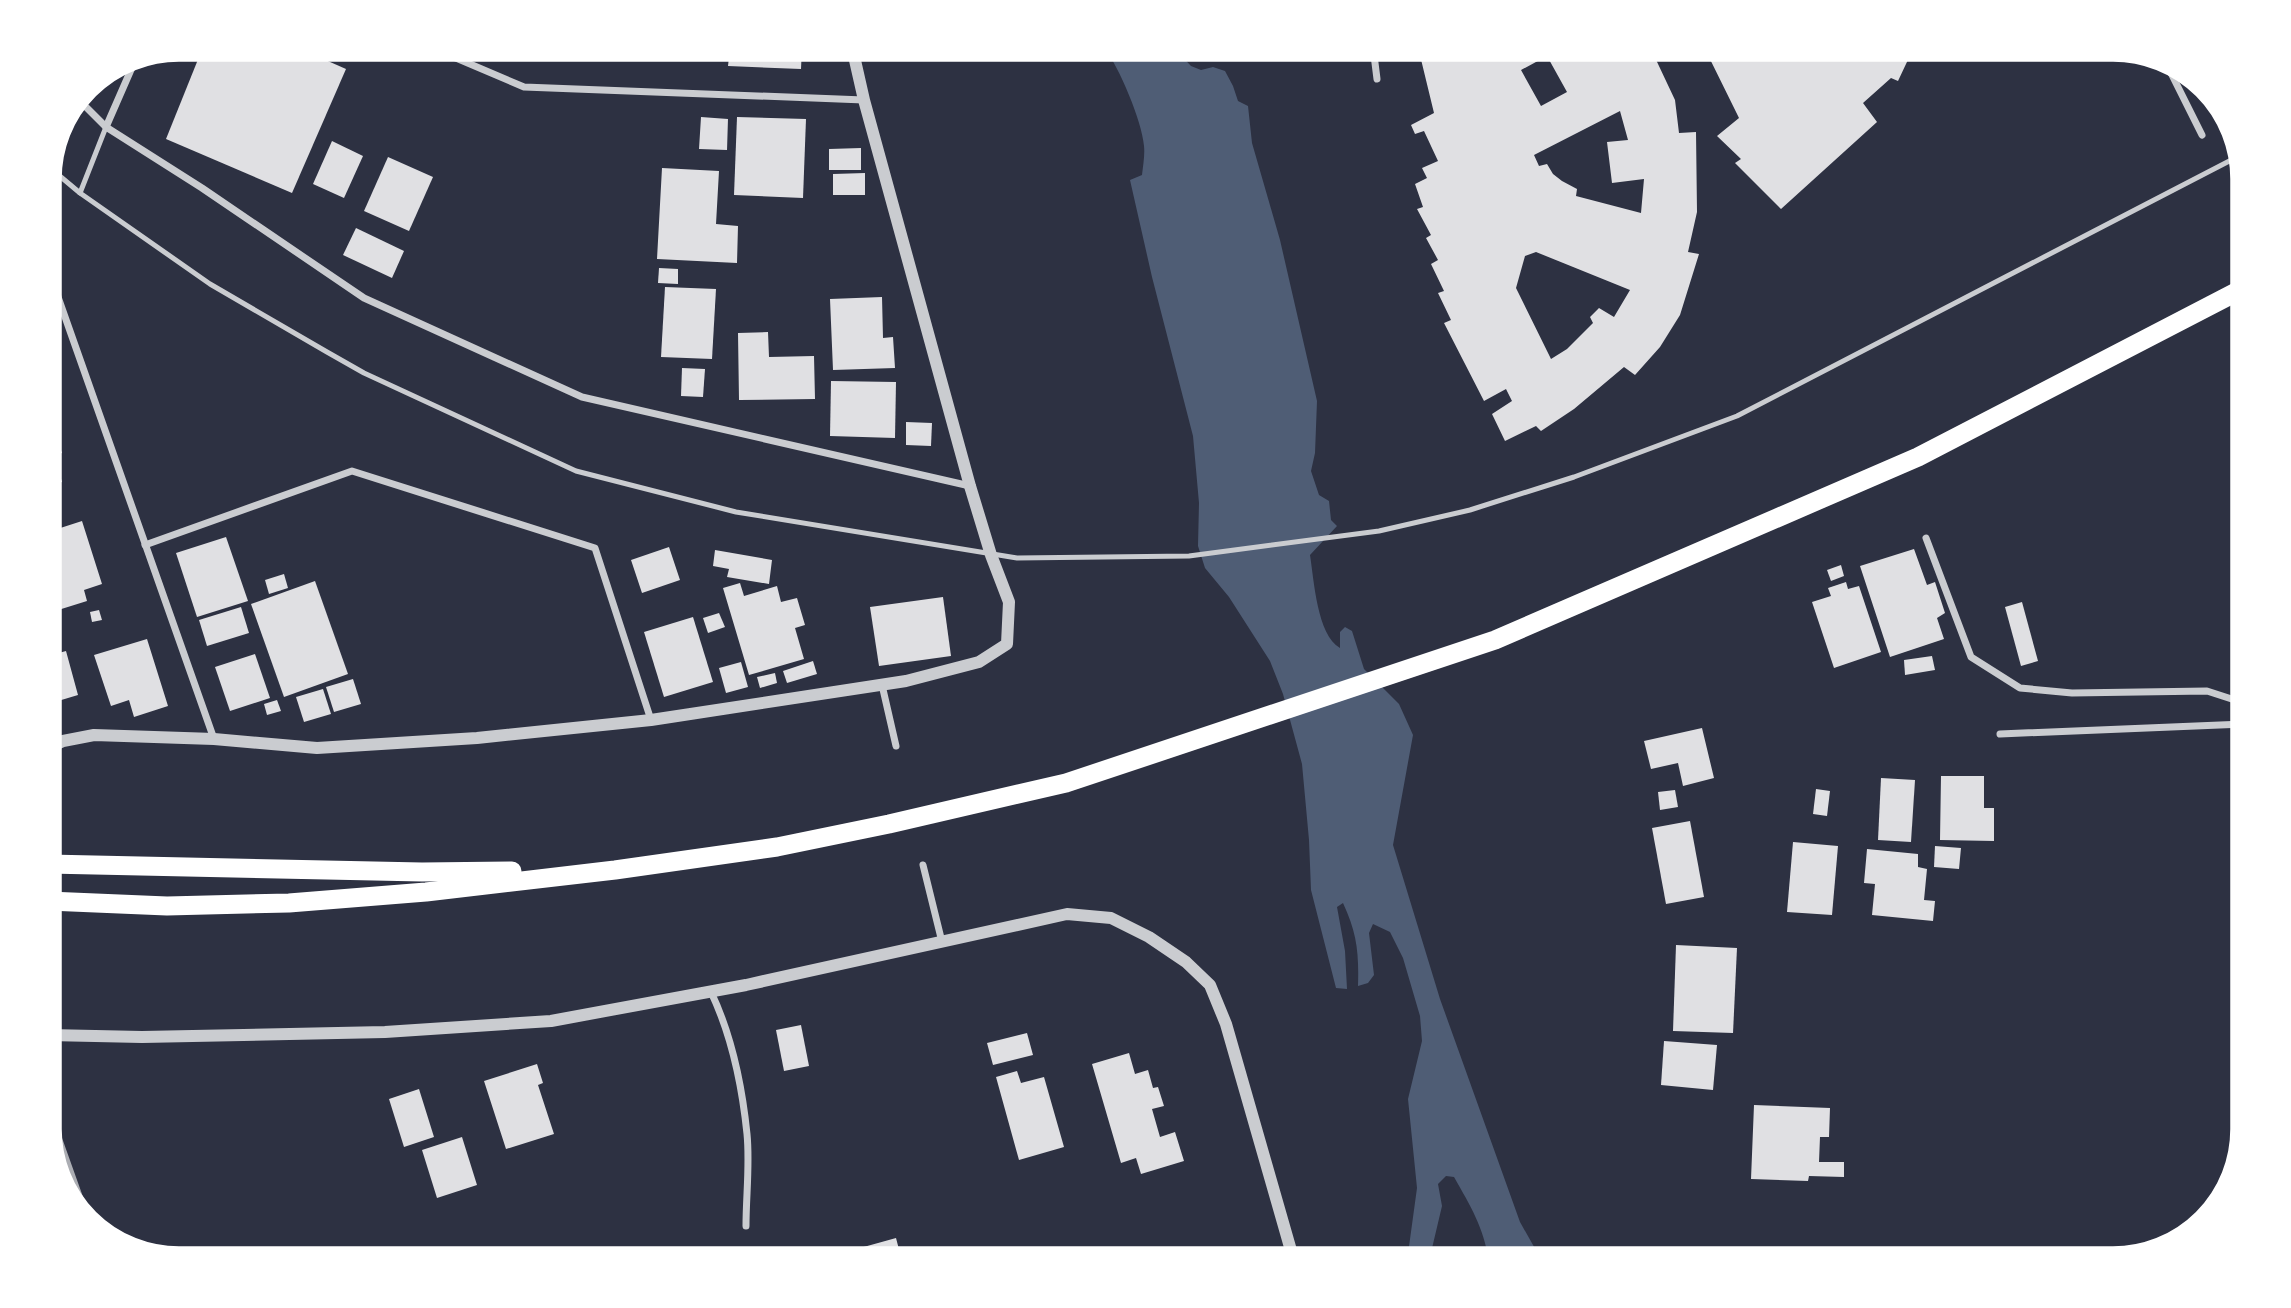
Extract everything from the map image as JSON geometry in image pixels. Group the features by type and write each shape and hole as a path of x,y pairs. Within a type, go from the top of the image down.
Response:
{"highway":[{"path":"60,901 167,906 289,903 426,892 615,870 776,847 1066,783 1496,640 1918,457 2231,295"},
{"path":"60,864 422,872 615,870"}],"street":[{"path":"461,60 524,86 864,100"},
{"path":"60,742 94,735 214,739 317,748 477,738 651,720 906,681 979,662 1007,644 1009,602 970,486 855,60"},
{"path":"1375,60 1377,79"},
{"path":"106,127 129,71"},
{"path":"2172,75 2202,135"},
{"path":"85,106 106,127 202,188 364,298 582,397 970,486"},
{"path":"60,302 214,739"},
{"path":"145,545 352,471 595,548 651,720"},
{"path":"1926,538 1971,657 2020,688 2072,693 2207,691 2232,699"},
{"path":"882,685 896,746"},
{"path":"2000,734 2232,725"},
{"path":"923,865 942,943"},
{"path":"60,1034 142,1037 385,1032 551,1021 711,992 1067,914 1111,918 1149,937 1185,962 1210,985 1226,1024 1290,1248"},
{"path":"711,992 724,1020 744,1112 747,1135 746,1226"}],"lane":[{"path":"80,193 106,127"},
{"path":"60,176 210,284 364,373 576,471 737,512 1017,558 1189,556 1379,531 1470,510 1574,477 1737,416 2230,161"}],"water":[{"path":"1112,60 1185,60 1201,70 1213,67 1225,71 1238,101 1248,106 1252,143 1280,240 1317,401 1315,453 1311,471 1319,495 1329,501 1331,520 1337,526 1310,555 1321,619 1326,632 1340,648 1340,632 1345,627 1352,631 1364,669 1399,704 1413,735 1393,845 1440,999 1520,1222 1535,1248 1486,1248 1480,1227 1454,1177 1446,1176 1438,1184 1442,1206 1432,1248 1409,1248 1417,1188 1408,1099 1422,1041 1420,1016 1403,958 1390,932 1373,924 1369,933 1374,975 1368,983 1358,986 1356,943 1343,903 1337,907 1345,951 1347,989 1336,988 1311,890 1302,764 1283,694 1270,661 1229,597 1205,568 1198,546 1199,503 1193,436 1130,180 1142,175 1142,135 1129,95"}],"building":[{"path":"198,60 326,60 346,69 292,193 166,139"},
{"path":"729,60 801,60 801,69 728,66"},
{"path":"1421,60 1540,60 1521,70 1541,106 1567,92 1549,60 1656,60 1675,100 1679,133 1696,132 1697,212 1688,252 1699,254 1680,315 1660,347 1635,375 1624,367 1574,409 1541,431 1536,426 1505,441 1492,414 1512,401 1506,389 1484,401 1444,323 1451,320 1438,293 1444,291 1431,264 1438,260 1426,238 1431,235 1417,209 1423,207 1415,184 1427,178 1422,168 1438,161 1424,131 1415,134 1411,125 1434,113","holes":["1620,111 1628,140 1607,142 1612,183 1644,179 1641,213 1576,196 1577,189 1553,174 1547,164 1539,166 1534,155","1536,252 1630,290 1614,317 1599,308 1590,317 1593,323 1567,349 1551,359 1516,288 1525,256"]},
{"path":"1710,60 1908,60 1898,81 1891,78 1863,103 1877,122 1781,209 1735,163 1741,159 1717,136 1739,118"},
{"path":"701,117 728,119 727,150 699,149"},
{"path":"737,117 806,119 803,198 734,195"},
{"path":"332,141 363,156 344,198 313,184"},
{"path":"861,148 861,170 829,170 829,149"},
{"path":"388,157 433,177 409,231 364,211"},
{"path":"662,168 719,171 716,224 738,226 737,263 657,259"},
{"path":"865,173 865,195 833,195 833,174"},
{"path":"356,228 404,251 392,278 343,255"},
{"path":"659,268 678,269 678,284 658,283"},
{"path":"665,287 716,289 712,359 661,357"},
{"path":"882,297 883,338 893,337 895,368 833,370 830,299"},
{"path":"768,332 769,357 814,356 815,399 739,400 738,333"},
{"path":"682,368 705,369 703,397 681,396"},
{"path":"831,381 896,382 895,438 830,436"},
{"path":"906,422 932,423 931,446 906,445"},
{"path":"82,521 102,584 84,590 87,601 60,609 60,528"},
{"path":"226,537 248,601 197,617 176,553"},
{"path":"669,547 680,580 642,593 631,560"},
{"path":"1914,549 1927,585 1935,582 1945,613 1937,618 1944,639 1890,657 1860,566"},
{"path":"715,550 772,560 769,584 727,577 729,569 713,566"},
{"path":"1841,565 1844,576 1831,581 1827,570"},
{"path":"284,574 288,588 269,594 265,580"},
{"path":"315,581 348,674 284,697 251,604"},
{"path":"1846,582 1848,589 1859,586 1881,652 1834,668 1812,602 1831,596 1828,588"},
{"path":"740,583 744,596 777,586 781,602 797,598 805,625 795,628 804,659 749,675 723,588"},
{"path":"943,597 951,656 879,666 870,607"},
{"path":"2022,602 2038,661 2021,666 2005,607"},
{"path":"241,607 249,633 207,646 199,620"},
{"path":"99,610 102,620 92,622 90,612"},
{"path":"719,613 725,627 708,633 703,618"},
{"path":"693,617 713,682 664,697 644,632"},
{"path":"147,639 168,706 134,717 129,700 111,706 94,655"},
{"path":"66,651 78,695 60,700 60,653"},
{"path":"255,654 270,698 230,711 215,667"},
{"path":"1932,656 1935,670 1905,675 1904,660"},
{"path":"813,661 817,674 787,683 783,671"},
{"path":"741,662 748,687 726,693 719,668"},
{"path":"775,673 777,683 760,688 757,677"},
{"path":"353,679 361,704 334,712 326,687"},
{"path":"323,689 331,714 304,722 296,697"},
{"path":"277,700 281,711 267,715 264,704"},
{"path":"1702,728 1714,778 1683,786 1678,763 1651,769 1644,741"},
{"path":"1941,776 1984,776 1984,808 1994,808 1994,841 1940,840"},
{"path":"1881,778 1915,780 1911,842 1878,840"},
{"path":"1816,789 1830,791 1827,816 1813,814"},
{"path":"1675,790 1678,807 1660,810 1658,792"},
{"path":"1690,821 1704,897 1666,904 1652,828"},
{"path":"1793,842 1838,846 1832,915 1787,912"},
{"path":"1935,846 1961,848 1959,869 1934,867"},
{"path":"1867,849 1918,854 1918,867 1927,869 1924,900 1935,901 1933,921 1872,915 1875,884 1864,883"},
{"path":"1676,945 1737,948 1733,1033 1673,1031"},
{"path":"801,1025 809,1066 784,1071 776,1030"},
{"path":"1027,1033 1033,1055 993,1065 987,1043"},
{"path":"1664,1041 1717,1045 1713,1090 1661,1085"},
{"path":"1129,1053 1135,1074 1148,1070 1153,1088 1158,1087 1164,1106 1152,1109 1160,1137 1175,1132 1184,1161 1141,1174 1136,1158 1121,1163 1092,1064"},
{"path":"537,1064 543,1083 538,1085 554,1134 506,1149 484,1081"},
{"path":"1017,1071 1021,1083 1044,1077 1064,1147 1019,1160 996,1077"},
{"path":"419,1089 434,1137 404,1147 389,1099"},
{"path":"1754,1105 1830,1108 1829,1137 1820,1137 1819,1162 1844,1162 1844,1177 1809,1176 1808,1181 1751,1179"},
{"path":"462,1137 477,1185 437,1198 422,1150"},
{"path":"896,1238 899,1248 860,1248"}],"railway":[{"path":"61,1141 80,1197"}]}
